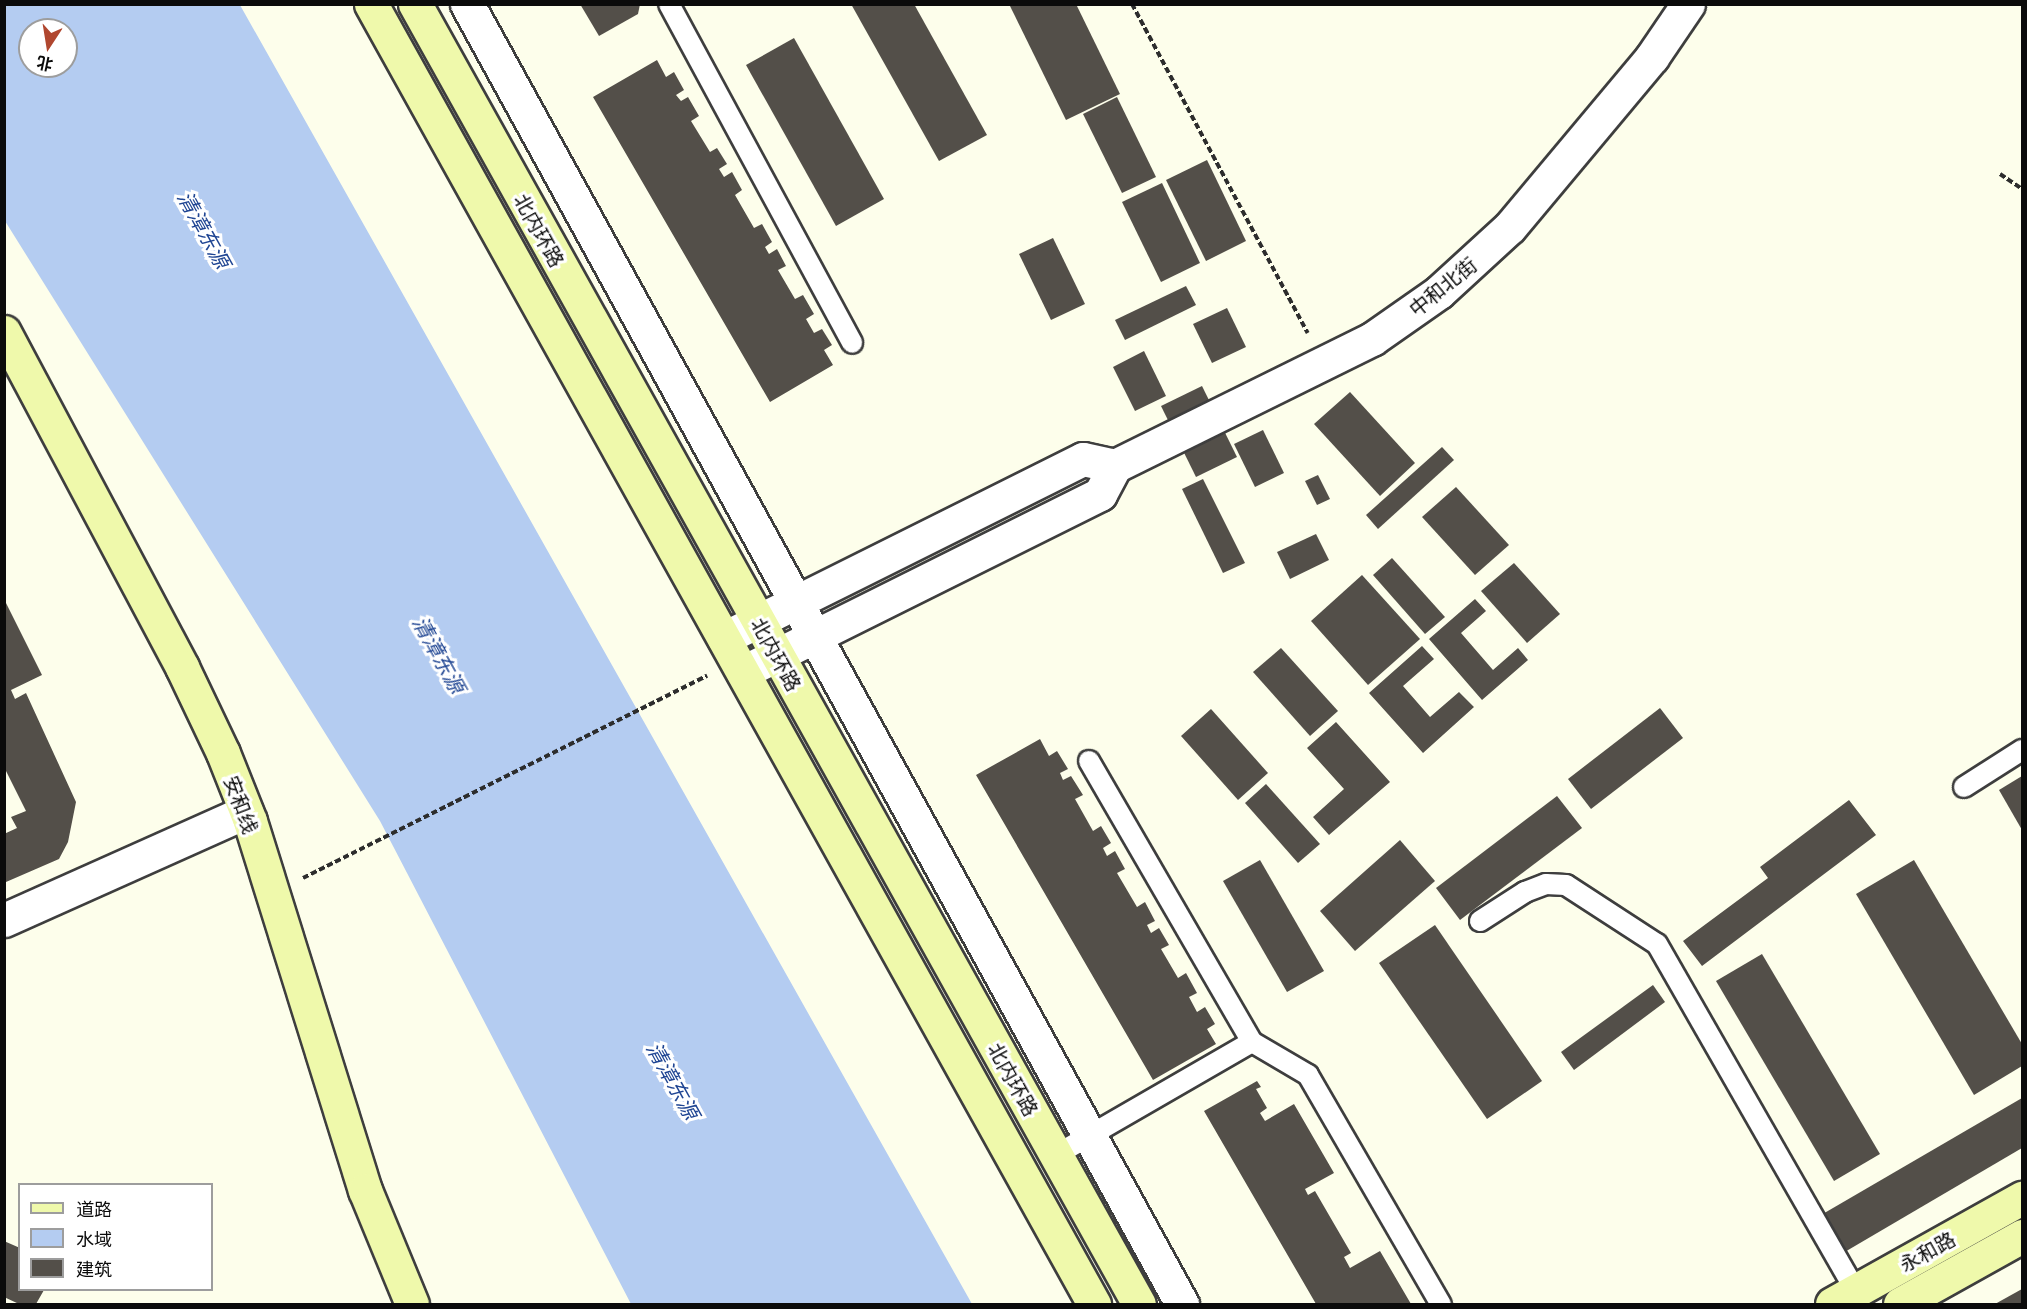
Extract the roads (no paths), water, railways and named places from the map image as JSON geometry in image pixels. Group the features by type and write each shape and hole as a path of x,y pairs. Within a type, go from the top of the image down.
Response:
{"main road":[{"name":"北内环路","path":"371,4 1094,1305"},
{"name":"北内环路","path":"415,4 1139,1305"},
{"name":"安和线","path":"4,332 182,667 246,812 365,1190 412,1305"},
{"name":"永和路","path":"1844,1298 2022,1198"},
{"name":"永和路","path":"1900,1305 2022,1236"}],"street":[{"path":"466,4 812,637 1182,1305"},
{"name":"中和北街","path":"1114,466 1372,339 1439,292 1510,227 1652,57 1688,4"},
{"path":"724,638 1083,459 1114,466 1100,494 743,672"},
{"path":"4,920 246,812"}],"lane":[{"path":"669,4 852,343"},
{"path":"1964,787 2022,750"},
{"path":"1089,761 1252,1042 1308,1075 1441,1305"},
{"path":"1480,921 1525,892 1546,884 1566,885 1657,944 1844,1298"},
{"path":"1056,1155 1252,1042"}],"water":[{"name":"清漳东源","path":"5,4 240,5 972,1304 631,1304 380,821 5,221"}]}
